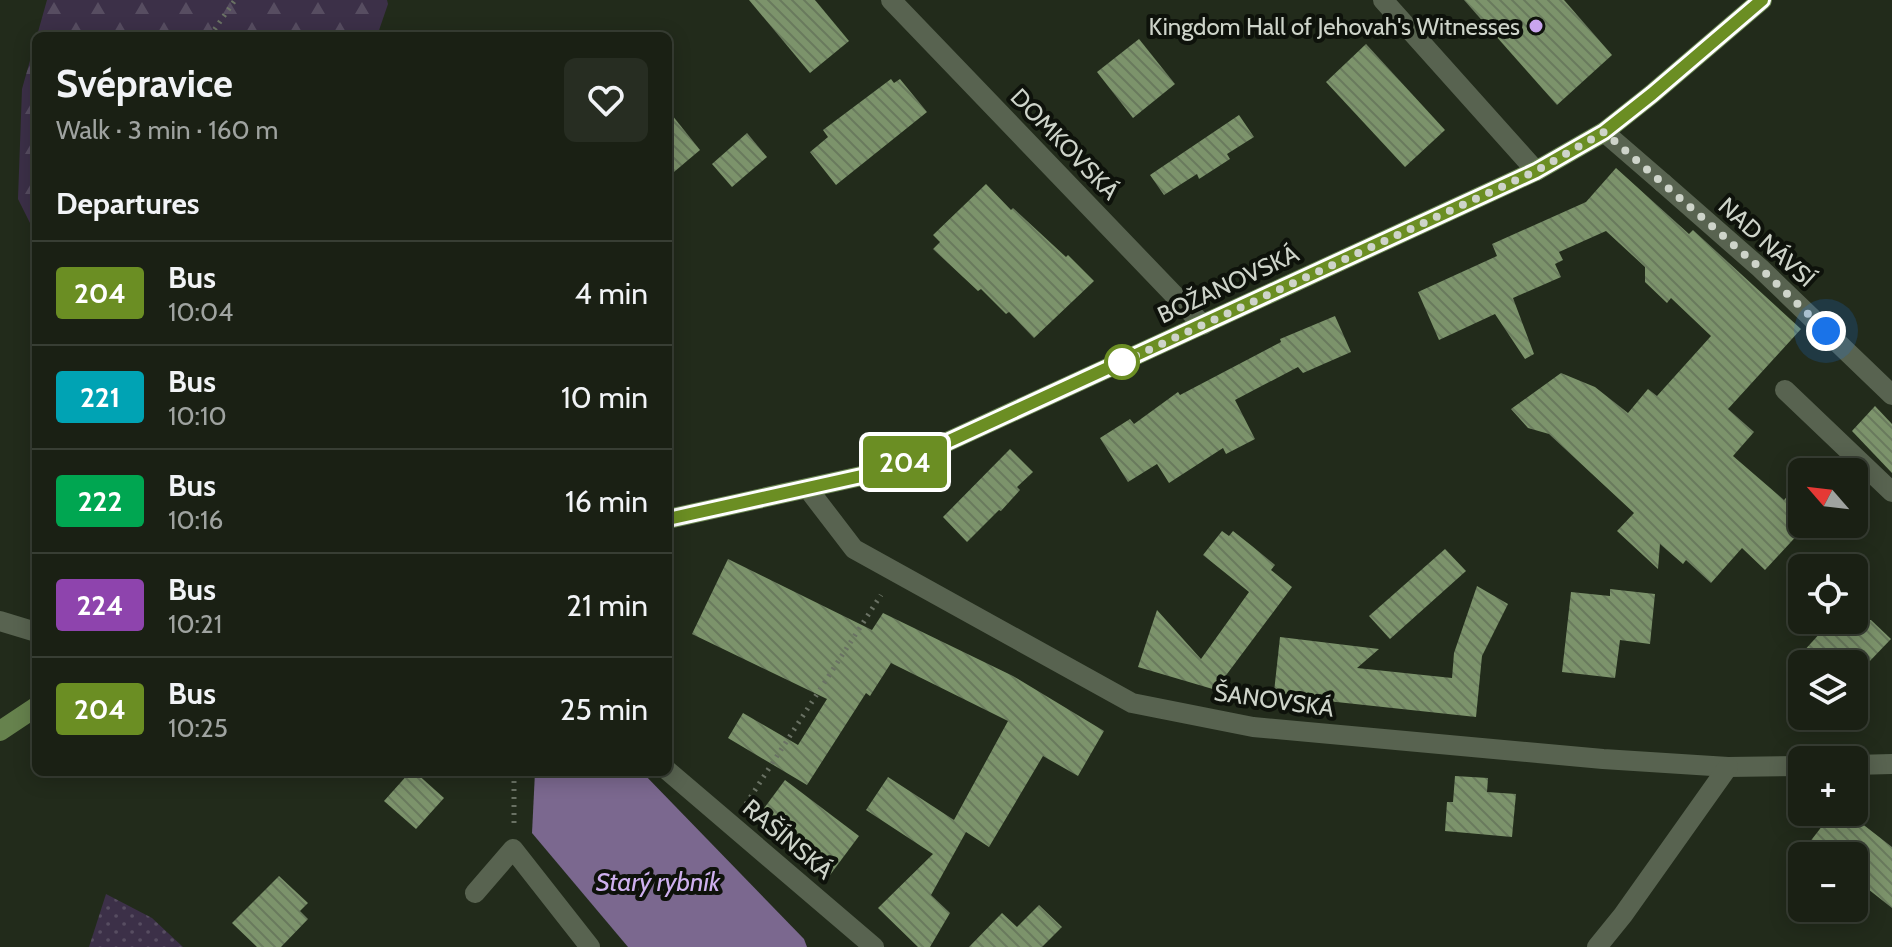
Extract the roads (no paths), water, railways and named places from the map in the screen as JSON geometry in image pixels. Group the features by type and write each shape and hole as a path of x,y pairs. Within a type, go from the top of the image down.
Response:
{"street":[{"name":"DOMKOVSKÁ","path":"891,0 1203,325"},
{"path":"1383,0 1536,171"},
{"name":"BOŽANOVSKÁ","path":"672,518 884,471 1536,171 1604,132 1762,0"},
{"name":"NAD NÁVSÍ","path":"1604,132 1760,268 1892,395"},
{"path":"1785,390 1892,492"},
{"name":"ŠANOVSKÁ","path":"808,489 854,549 1132,703 1253,727 1603,759 1728,767 1788,766"},
{"path":"0,621 32,631"},
{"path":"0,731 32,710"},
{"path":"1868,765 1892,764"},
{"path":"1597,947 1728,767"},
{"name":"RAŠÍNSKÁ","path":"672,774 874,947"},
{"path":"475,893 513,849 590,947"}],"water":[{"name":"Starý rybník","path":"535,776 646,776 804,939 807,947 628,947 532,833"}],"place":[{"name":"Kingdom Hall of Jehovah's Witnesses","path":"1536,26"}]}
